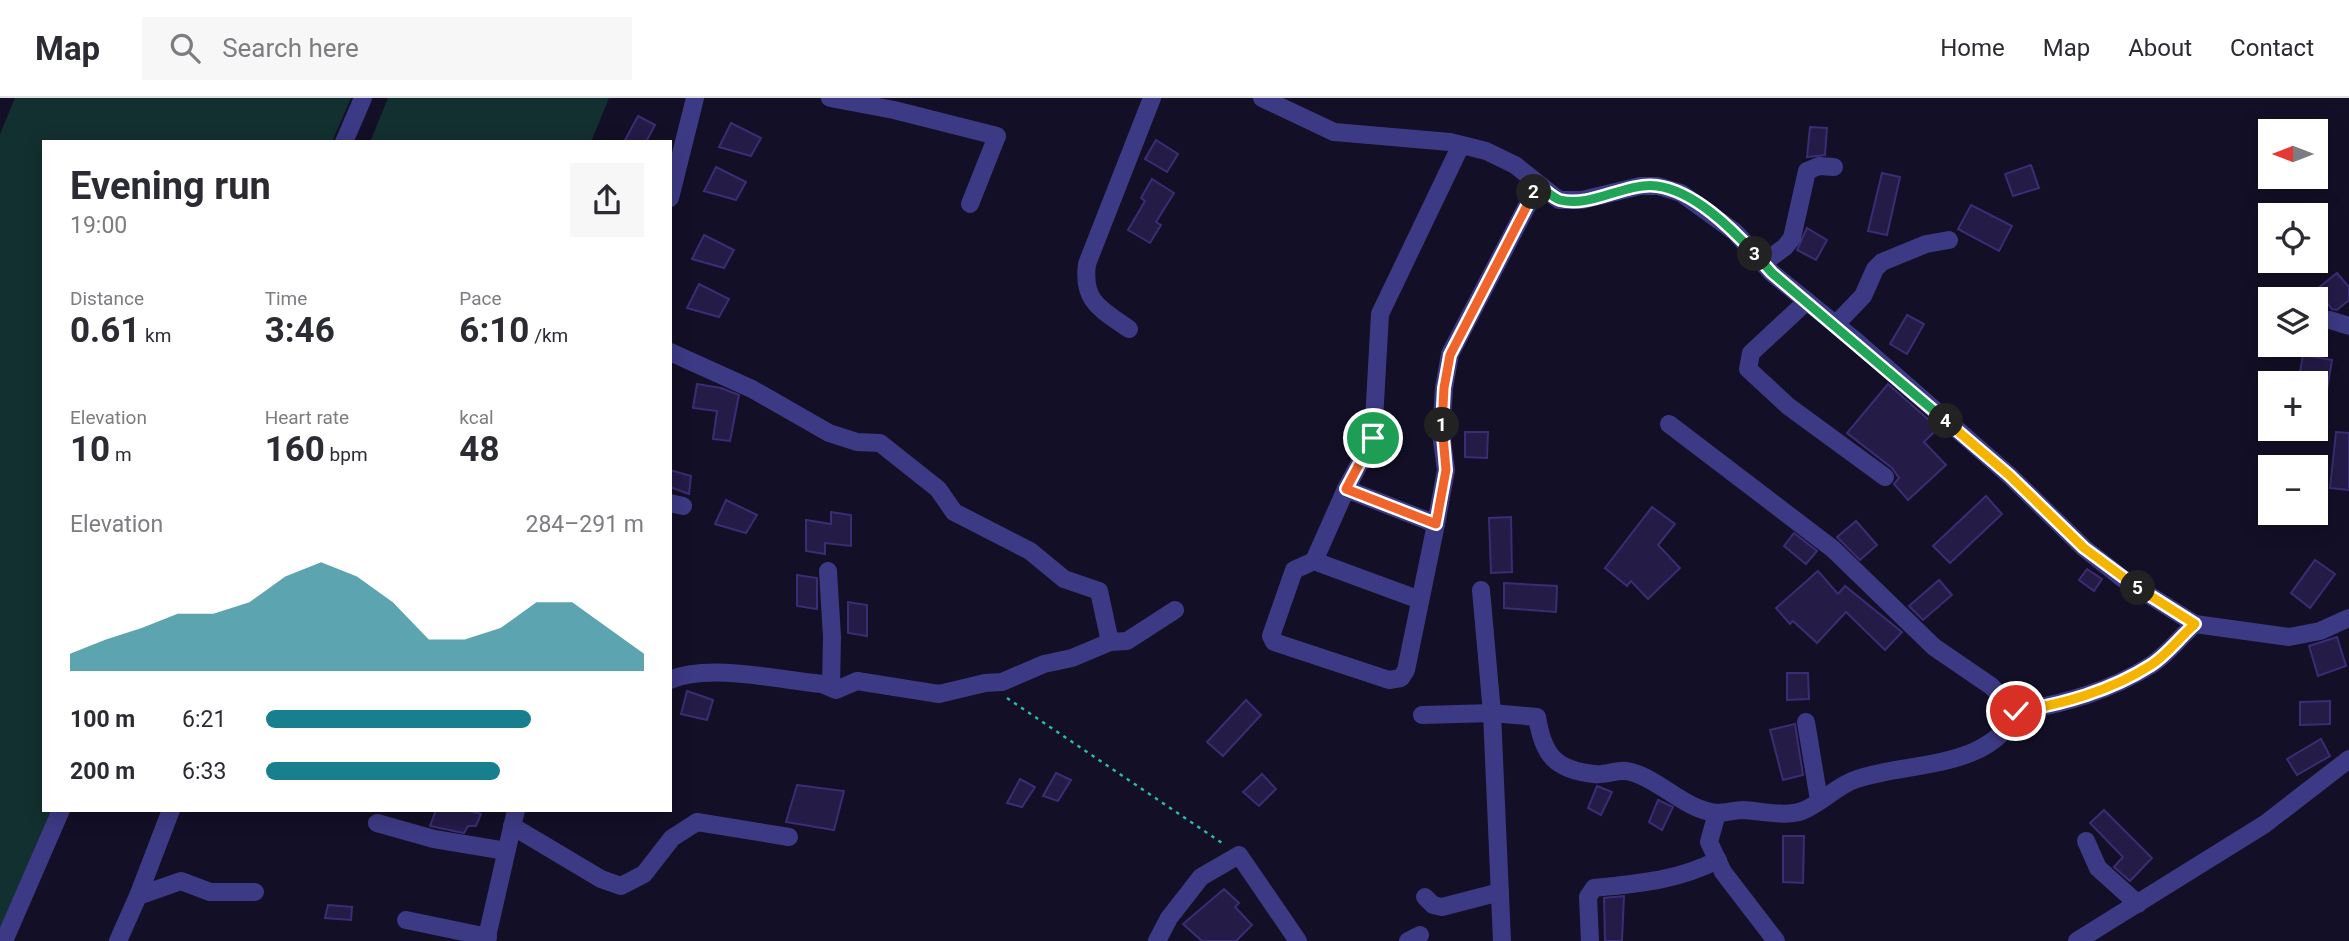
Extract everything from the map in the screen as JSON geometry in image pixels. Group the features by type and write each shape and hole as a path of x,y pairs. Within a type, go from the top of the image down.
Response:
{"street":[{"path":"345,140 363,98"},
{"path":"672,190 695,98"},
{"path":"831,98 895,104 997,136 971,204"},
{"path":"1129,329 1094,303 1084,283 1087,264 1152,98"},
{"path":"1262,98 1334,132 1461,145 1486,152 1515,165 1559,200 1581,200 1640,186 1658,186 1681,193 1735,232 1763,263 2009,475 2084,548 2123,578 2195,624 2289,637 2320,631 2349,618"},
{"path":"1461,145 1380,314 1373,438 1346,489 1314,561 1294,570 1271,636 1274,642 1390,680 1401,678 1446,470 1441,433 1444,388 1450,355 1538,185"},
{"path":"1763,263 1785,247 1792,238 1797,227 1802,182 1807,171 1819,166 1834,167"},
{"path":"1836,324 1863,296 1875,269 1882,262 1926,244 1949,240"},
{"path":"1807,301 1751,353 1748,369 1788,406 1885,477"},
{"path":"2330,320 2349,326"},
{"path":"672,353 752,389 829,433 857,442 880,443 938,489 954,512 1030,551 1064,579 1099,592 1110,642"},
{"path":"1669,424 1833,549 1934,647 1991,686 2016,711"},
{"path":"1346,489 1436,524"},
{"path":"1314,561 1420,600"},
{"path":"828,570 832,637 831,687"},
{"path":"1481,590 1492,713 1502,941"},
{"path":"672,679 687,672 709,673 831,687 836,690 857,681 939,694 985,683 1002,682 1044,664 1072,658 1110,642 1127,641 1175,610"},
{"path":"2016,711 2037,708 2111,686 2154,664 2195,624"},
{"path":"1422,715 1492,713 1537,717 1545,751 1558,764 1595,775 1628,770 1649,778 1695,806 1717,813 1741,810 1801,811 1853,780 1878,772 1941,762 1977,751 1998,739 2011,724 2016,711"},
{"path":"1806,722 1819,800"},
{"path":"2077,941 2265,824 2349,759"},
{"path":"4,941 60,812"},
{"path":"118,941 170,812"},
{"path":"1717,813 1709,842 1718,860 1776,941"},
{"path":"406,920 487,939 514,818 601,879 621,886 644,874 672,838 697,822 789,837"},
{"path":"377,823 434,839 506,850"},
{"path":"2086,841 2098,868 2138,904"},
{"path":"1157,941 1169,918 1201,877 1239,855 1298,941"},
{"path":"1590,941 1588,897 1594,888 1672,879 1689,875 1718,860"},
{"path":"138,896 181,881 210,892 255,892"},
{"path":"1425,897 1433,905 1442,907 1500,892"}],"path":[{"path":"985,683 1239,855"}],"green space":[{"path":"15,98 351,98 333,140 42,140 42,812 50,812 0,931 0,134"},
{"path":"388,98 609,98 592,140 371,140"}],"building":[{"path":"638,116 655,125 647,140 625,140"},
{"path":"731,123 761,138 751,156 719,147"},
{"path":"1810,127 1827,128 1825,155 1807,157"},
{"path":"1156,140 1178,154 1167,172 1145,159"},
{"path":"2031,165 2039,188 2013,196 2005,174"},
{"path":"716,167 746,182 736,200 704,191"},
{"path":"1882,173 1900,177 1887,235 1868,231"},
{"path":"1152,179 1174,193 1156,222 1161,225 1150,243 1128,230 1145,201 1141,198"},
{"path":"1971,205 2012,226 1999,251 1958,229"},
{"path":"1807,228 1827,240 1816,260 1797,250"},
{"path":"704,235 734,250 724,268 692,259"},
{"path":"2337,273 2349,287 2349,300 2337,310 2332,309 2328,304 2328,287 2320,287"},
{"path":"699,284 729,299 719,317 687,308"},
{"path":"1907,315 1924,324 1907,354 1890,344"},
{"path":"2303,357 2332,360 2328,384 2328,371 2300,371"},
{"path":"697,384 721,388 739,395 730,441 713,439 717,411 693,408"},
{"path":"1888,384 1938,428 1924,442 1946,465 1908,500 1894,484 1899,478 1892,468 1847,433"},
{"path":"1465,432 1488,432 1487,458 1465,457"},
{"path":"2336,432 2349,433 2349,490 2330,488"},
{"path":"672,471 691,476 689,494 672,488"},
{"path":"1986,496 2002,514 1950,563 1933,546"},
{"path":"726,500 757,515 746,533 715,524"},
{"path":"1652,507 1675,524 1658,545 1680,568 1648,599 1631,581 1627,586 1605,568"},
{"path":"831,512 851,515 851,546 825,543 825,554 806,551 806,520 831,524"},
{"path":"1511,517 1512,572 1491,573 1489,518"},
{"path":"1856,521 1877,545 1860,560 1837,537"},
{"path":"1794,533 1817,551 1806,564 1784,546"},
{"path":"2315,560 2335,574 2310,608 2291,593"},
{"path":"2087,569 2102,579 2094,591 2079,580"},
{"path":"1818,571 1838,594 1845,586 1902,632 1885,650 1846,612 1817,643 1793,621 1790,624 1776,608"},
{"path":"797,575 817,578 817,609 797,606"},
{"path":"1939,580 1952,595 1923,620 1909,606"},
{"path":"1504,583 1557,586 1556,612 1504,608"},
{"path":"848,602 867,605 867,636 848,633"},
{"path":"2337,637 2346,666 2318,676 2309,646"},
{"path":"1787,673 1808,673 1809,699 1787,700"},
{"path":"687,691 713,700 707,720 681,714"},
{"path":"1246,700 1261,715 1223,756 1207,742"},
{"path":"2330,701 2330,724 2300,725 2300,702"},
{"path":"1795,724 1803,775 1783,780 1770,730"},
{"path":"2321,739 2330,756 2297,775 2287,759"},
{"path":"1056,773 1071,780 1058,801 1043,796"},
{"path":"1262,774 1276,789 1259,806 1243,792"},
{"path":"1020,779 1035,787 1022,807 1007,803"},
{"path":"797,785 844,791 834,830 786,822"},
{"path":"1597,786 1612,792 1601,815 1588,808"},
{"path":"1658,800 1673,807 1662,830 1649,822"},
{"path":"2104,810 2152,858 2130,881 2114,867 2123,857 2090,823"},
{"path":"435,812 481,814 476,826 468,826 464,833 430,826"},
{"path":"1783,836 1804,836 1803,883 1783,882"},
{"path":"1224,889 1239,903 1235,907 1252,925 1236,941 1202,941 1183,924"},
{"path":"1624,896 1622,941 1605,941 1604,898"},
{"path":"328,905 352,907 351,920 325,918"}],"route":[{"path":"1373,438 1346,489 1436,524 1446,470 1441,433 1444,388 1450,355 1538,185 1559,200 1581,200 1640,186 1658,186 1681,193 1735,232 1772,273 1856,341 2009,475 2084,548 2123,578 2195,624 2154,664 2111,686 2037,708 2016,711"}]}
